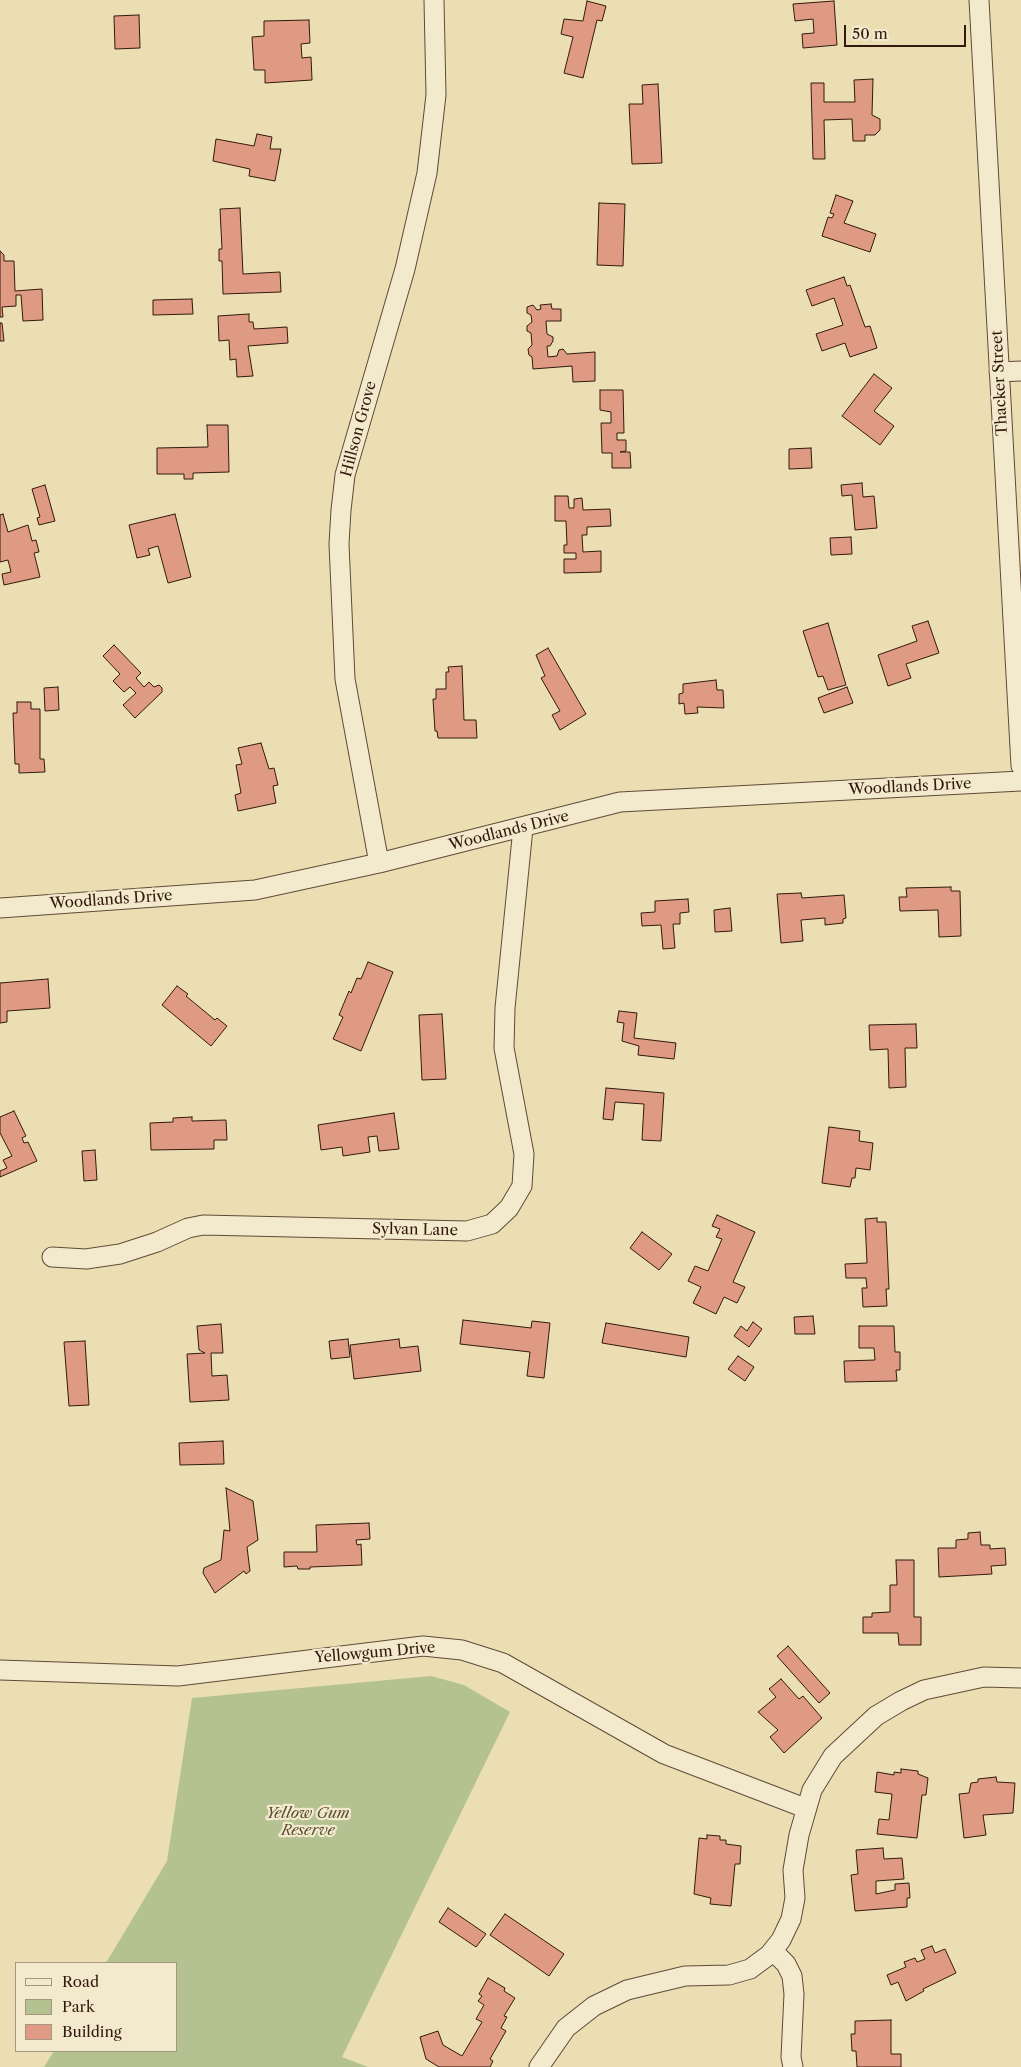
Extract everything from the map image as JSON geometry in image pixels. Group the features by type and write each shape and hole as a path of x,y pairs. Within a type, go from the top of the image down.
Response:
{"street":[{"name":"Hillson Grove","path":"379,862 345,679 339,544 341,510 345,475 405,269 427,174 436,94 434,0"},
{"name":"Thacker Street","path":"979,0 1021,766"},
{"path":"1000,372 1021,371"},
{"name":"Woodlands Drive","path":"0,908 256,890 523,828 620,802 1021,781"},
{"name":"Sylvan Lane","path":"52,1256 86,1259 120,1254 157,1242 188,1228 203,1225 468,1232 492,1224 509,1208 522,1186 524,1154 504,1048 505,1008 523,828"},
{"name":"Yellowgum Drive","path":"0,1670 178,1676 423,1646 462,1650 503,1663 664,1754 805,1808"},
{"path":"538,2067 566,2028 594,2006 610,1998 627,1990 661,1980 685,1976 730,1976 750,1969 773,1951 791,1920 795,1898 793,1870 805,1808 812,1790 833,1756 876,1716 924,1690 984,1677 1021,1678"},
{"path":"773,1951 786,1964 792,1976 794,1994 793,2067"}],"green space":[{"name":"Yellow Gum Reserve","path":"431,1676 464,1685 510,1712 342,2057 368,2067 44,2067 53,2052 178,2052 178,1962 107,1962 167,1861 192,1698"}],"building":[{"path":"587,1 606,6 602,21 597,20 583,78 564,73 573,37 561,34 564,19 583,21"},
{"path":"834,1 837,45 803,48 802,34 814,33 813,19 795,21 793,4"},
{"path":"139,15 140,48 115,49 114,16"},
{"path":"309,20 310,43 301,44 302,58 311,57 312,80 265,83 265,70 254,70 252,37 264,36 264,21"},
{"path":"873,79 872,115 880,119 880,130 875,135 865,135 865,141 853,141 852,119 824,120 825,159 813,159 811,83 824,83 824,102 855,102 854,80"},
{"path":"658,84 662,163 632,164 629,104 643,104 642,85"},
{"path":"257,134 272,137 270,149 281,149 275,181 249,176 250,169 213,161 216,139 254,146"},
{"path":"836,195 853,201 844,223 876,234 870,252 822,236 828,217 832,218 834,214 830,213"},
{"path":"599,203 625,204 623,266 597,265"},
{"path":"240,208 243,274 280,272 281,292 223,294 222,261 219,261 219,249 222,249 220,209"},
{"path":"0,251 4,255 4,261 14,261 15,291 42,289 43,320 23,321 21,295 16,295 16,306 2,307 3,317 0,317"},
{"path":"844,277 847,286 850,285 865,327 870,326 877,348 850,357 845,343 822,351 816,334 843,325 834,298 812,306 806,290"},
{"path":"192,299 193,314 153,315 153,300"},
{"path":"551,304 552,309 561,309 561,321 546,321 547,334 553,337 550,346 547,346 548,357 557,356 559,350 563,349 567,354 595,352 595,381 573,382 572,366 533,369 532,357 529,355 528,349 532,345 531,333 527,331 527,326 532,322 531,315 527,313 527,307 533,305 537,310 541,309 540,305"},
{"path":"249,314 249,322 253,322 254,329 287,327 288,343 248,346 253,376 237,377 236,359 230,360 229,340 219,341 218,316"},
{"path":"0,323 2,323 4,341 0,341"},
{"path":"874,374 892,388 874,411 894,426 880,445 842,416"},
{"path":"600,390 623,390 624,433 617,433 617,440 626,440 626,451 620,452 630,452 631,468 612,468 612,453 602,453 601,423 611,423 611,412 600,410"},
{"path":"207,425 228,425 229,472 193,473 193,479 184,479 184,474 157,474 157,448 208,447"},
{"path":"811,448 812,468 789,469 789,449"},
{"path":"862,483 863,497 874,496 877,528 855,530 852,495 842,496 841,485"},
{"path":"45,485 55,521 39,525 37,518 40,517 32,489"},
{"path":"555,496 568,496 569,508 574,508 574,499 582,498 583,510 610,509 611,526 587,527 587,535 582,535 583,552 601,551 601,572 564,573 564,559 576,559 576,553 564,553 564,545 567,545 566,521 555,521"},
{"path":"3,514 8,532 28,525 32,541 36,540 39,552 34,553 40,577 4,585 2,574 11,572 8,560 0,562 0,515"},
{"path":"175,514 191,577 168,583 158,546 148,549 150,555 137,558 129,525"},
{"path":"851,537 852,554 831,555 830,538"},
{"path":"928,621 939,653 906,664 911,678 888,686 878,655 917,641 912,626"},
{"path":"828,623 846,685 828,690 823,676 818,677 803,631"},
{"path":"114,645 141,673 136,678 144,687 149,682 154,687 159,685 162,688 162,692 135,718 123,705 136,693 130,687 124,692 113,681 120,674 103,656"},
{"path":"548,648 586,714 560,730 552,715 560,711 541,678 545,676 536,655"},
{"path":"462,666 464,720 476,720 477,738 438,738 437,731 435,731 433,699 436,699 436,689 446,689 446,672 449,672 448,667"},
{"path":"716,680 717,690 723,690 724,708 697,707 698,713 685,714 684,703 679,704 679,694 683,693 683,684"},
{"path":"58,687 59,710 45,711 44,688"},
{"path":"847,687 853,703 824,713 818,698"},
{"path":"17,702 31,702 31,709 40,709 40,759 44,759 45,772 19,773 19,764 15,764 13,713 17,713"},
{"path":"261,743 269,769 274,768 278,785 273,786 276,803 238,811 235,795 241,793 236,765 242,764 238,748"},
{"path":"951,887 951,891 960,891 961,936 939,937 938,910 900,911 899,897 907,897 906,888"},
{"path":"801,893 802,898 844,895 846,918 843,919 843,923 825,925 825,918 801,920 803,941 781,943 777,894"},
{"path":"688,899 689,912 680,913 680,924 673,924 675,948 663,949 661,925 642,926 641,913 655,912 655,901"},
{"path":"730,908 732,931 715,932 714,910"},
{"path":"368,962 393,972 361,1051 333,1039 343,1017 339,1015 349,991 351,993 357,978 361,979"},
{"path":"48,979 50,1008 7,1011 7,1022 0,1023 0,983"},
{"path":"177,986 215,1020 217,1018 227,1026 211,1046 162,1005"},
{"path":"619,1011 637,1013 634,1038 676,1043 674,1059 638,1055 639,1046 622,1041 624,1023 617,1022"},
{"path":"442,1014 446,1079 422,1080 419,1015"},
{"path":"916,1024 917,1048 905,1048 906,1087 889,1088 888,1049 870,1050 869,1025"},
{"path":"606,1088 664,1093 661,1141 642,1140 644,1104 615,1102 613,1120 603,1119"},
{"path":"14,1111 26,1136 22,1138 24,1143 28,1142 37,1161 0,1177 0,1171 7,1168 3,1160 12,1156 0,1133 0,1117"},
{"path":"394,1113 399,1149 379,1151 377,1136 368,1137 370,1152 343,1156 342,1147 321,1150 318,1125"},
{"path":"192,1117 192,1121 226,1120 227,1140 214,1140 214,1149 151,1150 150,1123 173,1122 173,1118"},
{"path":"829,1127 860,1131 859,1141 873,1143 870,1170 856,1168 855,1178 852,1178 850,1187 822,1183"},
{"path":"95,1150 97,1180 84,1181 82,1151"},
{"path":"717,1215 755,1232 733,1282 745,1287 737,1303 724,1297 716,1314 693,1303 701,1287 688,1281 695,1266 708,1271 722,1239 716,1237 720,1229 712,1226"},
{"path":"877,1218 877,1222 886,1222 889,1289 886,1289 887,1306 863,1307 862,1288 867,1288 866,1278 846,1278 845,1264 867,1263 865,1219"},
{"path":"642,1232 672,1254 659,1270 630,1248"},
{"path":"813,1316 815,1334 795,1334 794,1317"},
{"path":"463,1320 531,1328 532,1321 550,1323 544,1378 527,1376 530,1352 460,1344"},
{"path":"753,1322 762,1329 749,1347 734,1336 741,1326 747,1331"},
{"path":"606,1323 689,1337 686,1357 602,1343"},
{"path":"221,1324 223,1353 211,1353 212,1376 227,1375 229,1400 190,1402 187,1354 205,1353 199,1350 197,1326"},
{"path":"859,1326 894,1326 895,1352 900,1352 900,1370 896,1370 897,1381 845,1382 844,1361 875,1360 874,1348 859,1348"},
{"path":"348,1339 350,1357 331,1359 329,1341"},
{"path":"399,1339 400,1348 418,1346 421,1371 354,1379 350,1345"},
{"path":"85,1341 89,1405 69,1406 64,1342"},
{"path":"738,1356 754,1367 745,1381 728,1369"},
{"path":"223,1441 224,1464 180,1465 179,1443"},
{"path":"226,1488 253,1501 258,1540 247,1547 250,1571 246,1574 244,1571 215,1593 203,1573 204,1568 221,1560 224,1530 230,1531"},
{"path":"369,1523 370,1539 356,1540 357,1545 361,1544 362,1565 310,1567 310,1569 298,1569 297,1566 284,1567 284,1552 317,1552 316,1525"},
{"path":"980,1532 981,1545 990,1545 990,1549 1005,1548 1006,1565 991,1566 992,1574 939,1577 938,1548 956,1548 956,1540 968,1539 968,1533"},
{"path":"896,1560 914,1560 914,1617 921,1617 921,1645 899,1645 898,1633 863,1633 863,1617 872,1617 872,1613 890,1612 890,1585 897,1585"},
{"path":"788,1646 830,1693 819,1703 777,1656"},
{"path":"781,1679 799,1699 803,1696 822,1718 784,1753 770,1737 778,1730 758,1712 776,1697 769,1689"},
{"path":"901,1769 918,1771 918,1774 928,1778 926,1795 922,1795 917,1838 877,1834 879,1819 889,1820 892,1794 875,1792 877,1772 894,1775 894,1772 901,1773"},
{"path":"996,1777 997,1782 1015,1783 1013,1813 983,1815 986,1835 964,1838 959,1794 969,1793 971,1783 978,1782 978,1779"},
{"path":"707,1835 720,1836 720,1840 726,1840 726,1844 741,1846 740,1864 735,1864 731,1906 710,1904 711,1898 694,1894 699,1838 707,1839"},
{"path":"883,1848 884,1859 902,1858 904,1879 876,1881 876,1894 895,1890 895,1884 909,1883 910,1898 907,1898 907,1907 855,1911 851,1875 858,1874 856,1850"},
{"path":"448,1908 486,1934 476,1947 439,1922"},
{"path":"505,1914 564,1954 549,1976 490,1935"},
{"path":"932,1946 935,1953 945,1949 956,1973 923,1989 924,1991 906,2001 898,1982 891,1985 887,1975 906,1967 904,1962 915,1958 917,1962 925,1959 921,1950"},
{"path":"488,1978 505,1988 504,1991 515,1998 504,2016 507,2017 501,2028 506,2031 490,2059 493,2061 490,2067 439,2067 426,2059 420,2037 438,2031 443,2045 462,2056 482,2022 476,2019 484,2005 478,2001 482,1996 479,1994"},
{"path":"891,2020 891,2054 901,2054 901,2067 857,2067 856,2051 852,2051 851,2034 855,2034 855,2021"}]}
